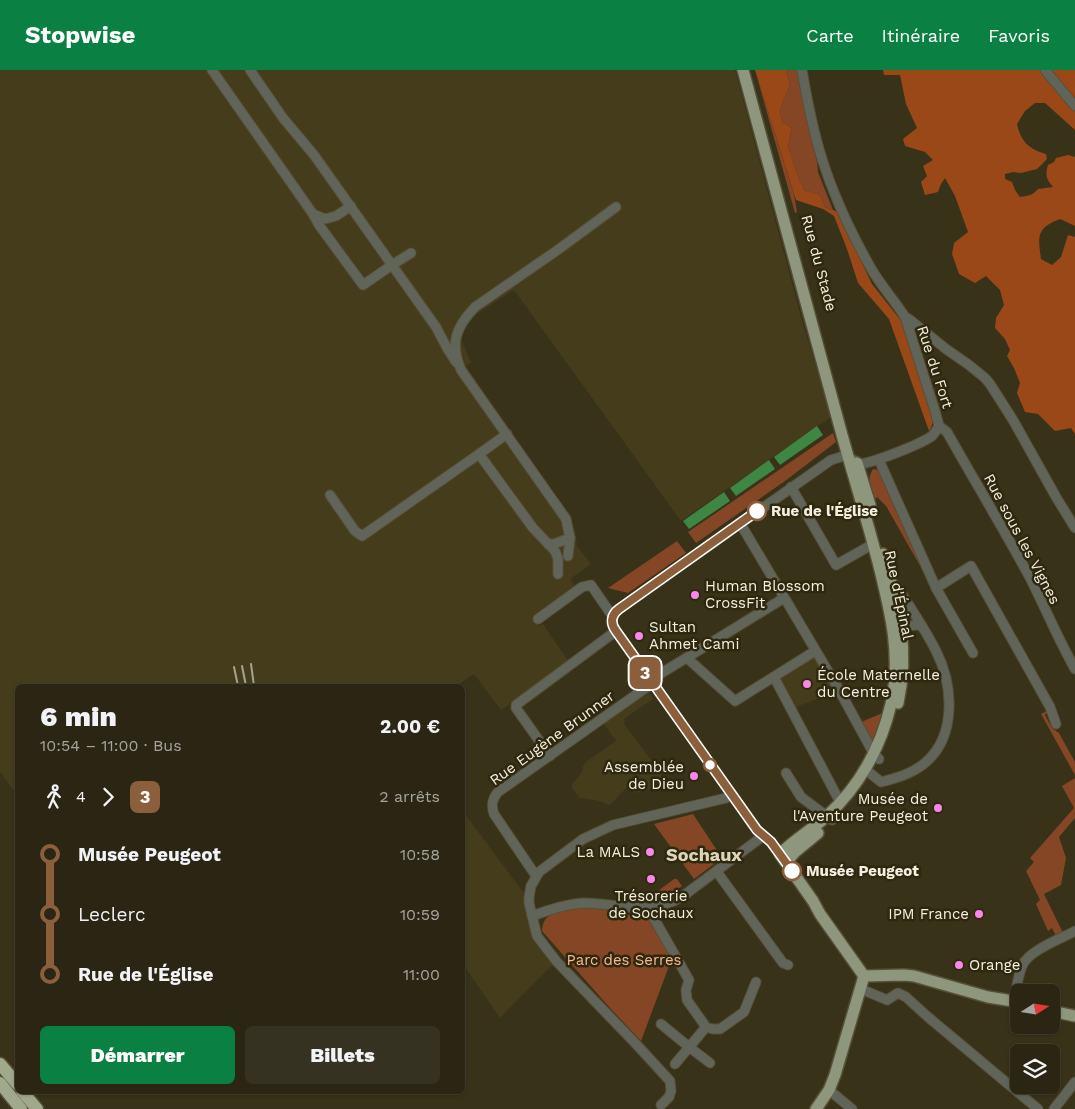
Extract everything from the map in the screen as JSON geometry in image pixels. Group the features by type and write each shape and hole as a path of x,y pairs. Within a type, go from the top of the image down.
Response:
{"highway":[{"path":"0,1064 15,1082"},
{"path":"0,1083 22,1109"},
{"path":"24,1094 37,1109"}],"main road":[{"name":"Rue du Stade","path":"743,70 848,455"},
{"name":"Rue du Stade","path":"750,70 858,464"},
{"name":"Rue d'Épinal","path":"848,455 890,610 896,653 891,702 876,757"},
{"name":"Rue d'Épinal","path":"783,858 795,852 854,798 896,714 901,688 904,655 902,632 891,582 858,464"},
{"name":"Rue d'Épinal","path":"830,818 840,802 868,772"},
{"path":"783,858 864,976 837,1068 829,1090 816,1109"},
{"path":"864,976 914,976 988,997 1010,1001"},
{"path":"1060,1007 1075,1010"},
{"path":"1060,1013 1075,1016"}],"street":[{"path":"212,70 319,225 363,285 411,253"},
{"path":"250,70 283,118 314,155 436,327 447,348 566,519 570,538 568,556"},
{"path":"802,70 822,158 853,233 872,271 905,317 969,365 990,384 1075,528"},
{"path":"1045,70 1075,106"},
{"path":"313,214 325,219 336,216 350,206"},
{"path":"462,370 456,354 455,342 458,330 467,316 616,207"},
{"name":"Rue du Fort","path":"905,317 936,411 939,426"},
{"path":"848,455 858,464 879,460 933,435 939,426"},
{"name":"Rue sous les Vignes","path":"939,426 947,432 1011,544 1075,670"},
{"path":"330,495 354,531 362,536 507,434"},
{"path":"848,455 852,444"},
{"path":"479,454 533,528 555,551 558,558 558,574"},
{"path":"783,858 771,842 757,830 616,631 612,624 613,616 616,611 791,487 831,460 848,455"},
{"path":"879,460 936,588 973,653"},
{"path":"791,487 836,565 873,544"},
{"path":"740,523 838,688 876,757"},
{"path":"548,544 554,544 570,538"},
{"path":"936,588 971,566 1050,707 1056,724"},
{"path":"868,772 881,782 899,777 925,763 932,756 945,732 949,708 943,667 936,651 898,588 891,582"},
{"path":"538,620 582,587 591,585 613,616"},
{"name":"Rue Eugène Brunner","path":"536,876 494,814 492,802 494,796 648,688 660,674 784,598"},
{"path":"902,632 909,626 922,626"},
{"path":"550,756 516,708 516,705 616,631"},
{"path":"687,658 735,702 815,651"},
{"path":"774,677 840,802"},
{"path":"786,773 801,797 830,818"},
{"path":"661,1105 669,1097 671,1091 670,1081 557,962 538,936 529,897 531,886 542,869 583,839 604,828 732,795"},
{"path":"532,916 561,906 575,904 594,903 651,908 668,903 678,899 717,872 763,836"},
{"path":"717,872 783,963 788,965"},
{"path":"651,908 652,915 690,980 686,990 687,1000 706,1027 720,1029 744,1012 756,982"},
{"path":"1019,984 1022,966 1031,954 1075,931"},
{"path":"861,989 887,1000 898,993 906,997 1038,1109"},
{"path":"661,1024 710,1063"},
{"path":"675,1064 706,1027"},
{"path":"1054,1109 1075,1082"},
{"path":"829,1090 852,1109"}],"shaded area":[{"path":"0,70 735,70 801,317 831,417 681,521 514,290 475,315 463,334 462,342 471,362 466,366 570,517 575,531 577,546 591,564 570,579 576,587 535,618 540,626 543,624 569,662 501,710 474,674 459,684 15,684 15,792 0,772"},
{"path":"755,70 786,70 790,84 780,110 782,122 792,128 788,147 799,179 804,190 820,195 825,207 838,212 872,284 902,322 932,413 932,423 929,431 889,319 858,283 834,216 823,209 796,200"},
{"path":"883,70 1075,70 1075,130 1045,103 1035,103 1025,111 1017,124 1023,140 1030,147 1046,154 1047,159 1037,169 1005,174 1005,179 1012,182 1020,197 1028,196 1038,189 1053,187 1047,177 1047,172 1048,165 1054,162 1056,158 1068,155 1075,157 1075,226 1060,219 1052,222 1040,234 1039,245 1041,259 1052,265 1061,257 1068,235 1075,237 1075,434 1071,428 1055,431 1038,414 1025,412 1017,393 1020,383 1007,356 1010,350 1005,339 995,328 996,318 1004,305 1000,290 986,276 975,283 959,274 952,254 954,243 968,232 955,196 945,178 938,192 925,195 921,182 927,176 923,166 933,160 925,152 905,146 903,139 917,128 906,104 900,75 884,75"},
{"path":"817,426 823,435 780,465 774,457"},
{"path":"769,460 775,469 736,496 730,488"},
{"path":"724,492 730,501 689,529 683,521"},
{"name":"École Maternelle du Centre","path":"814,657 835,692 796,707 780,677"},
{"path":"649,691 653,699 625,718 624,724 666,783 659,787 636,793 627,787 610,805 580,798 572,788 572,785 583,770 582,768 587,761 616,741 604,724 616,713"},
{"path":"465,814 523,892 532,938 554,963 500,1018 465,967"}],"green space":[{"path":"755,70 794,194 797,212 795,213"},
{"path":"786,70 797,70 818,172 833,210 825,207 820,195 804,190 788,147 792,128 782,122 780,110 790,84"},
{"path":"833,433 836,442 785,481 696,543 688,532"},
{"path":"873,469 879,470 884,476 927,578 886,506 877,497 873,501 869,481"},
{"path":"677,541 686,553 628,593 608,588"},
{"path":"1049,710 1045,715 1052,728 1059,733 1075,762 1075,775 1041,714"},
{"path":"885,712 874,741 872,743 861,722"},
{"path":"1075,778 1075,818 1059,837 1066,858 1061,885 1044,894 1063,933 1056,936 1052,928 1048,931 1036,904 1040,900 1026,871 1034,862 1030,858 1074,808 1062,786"},
{"path":"693,814 722,858 694,879 654,824"},
{"path":"674,879 677,879 682,886 667,894 650,897"},
{"name":"Parc des Serres","path":"579,908 606,910 649,919 672,958 641,1041 542,931 543,924 550,915 560,911"}],"railway":[{"path":"251,664 254,684"},
{"path":"242,666 246,684"},
{"path":"234,667 238,684"}],"bus line":[{"name":"3","path":"757,511 616,611 612,624 757,830 771,842 792,871"}],"place":[{"name":"Rue de l'Église","path":"757,511"},
{"name":"Human Blossom CrossFit","path":"695,595"},
{"name":"Sultan Ahmet Cami","path":"639,636"},
{"name":"École Maternelle du Centre","path":"807,684"},
{"name":"Assemblée de Dieu","path":"694,776"},
{"name":"Musée de l'Aventure Peugeot","path":"938,808"},
{"name":"La MALS","path":"650,852"},
{"name":"Musée Peugeot","path":"792,871"},
{"name":"Trésorerie de Sochaux","path":"651,879"},
{"name":"IPM France","path":"979,914"},
{"name":"Orange","path":"959,965"}],"district":[{"name":"Sochaux","path":"704,855"}]}
